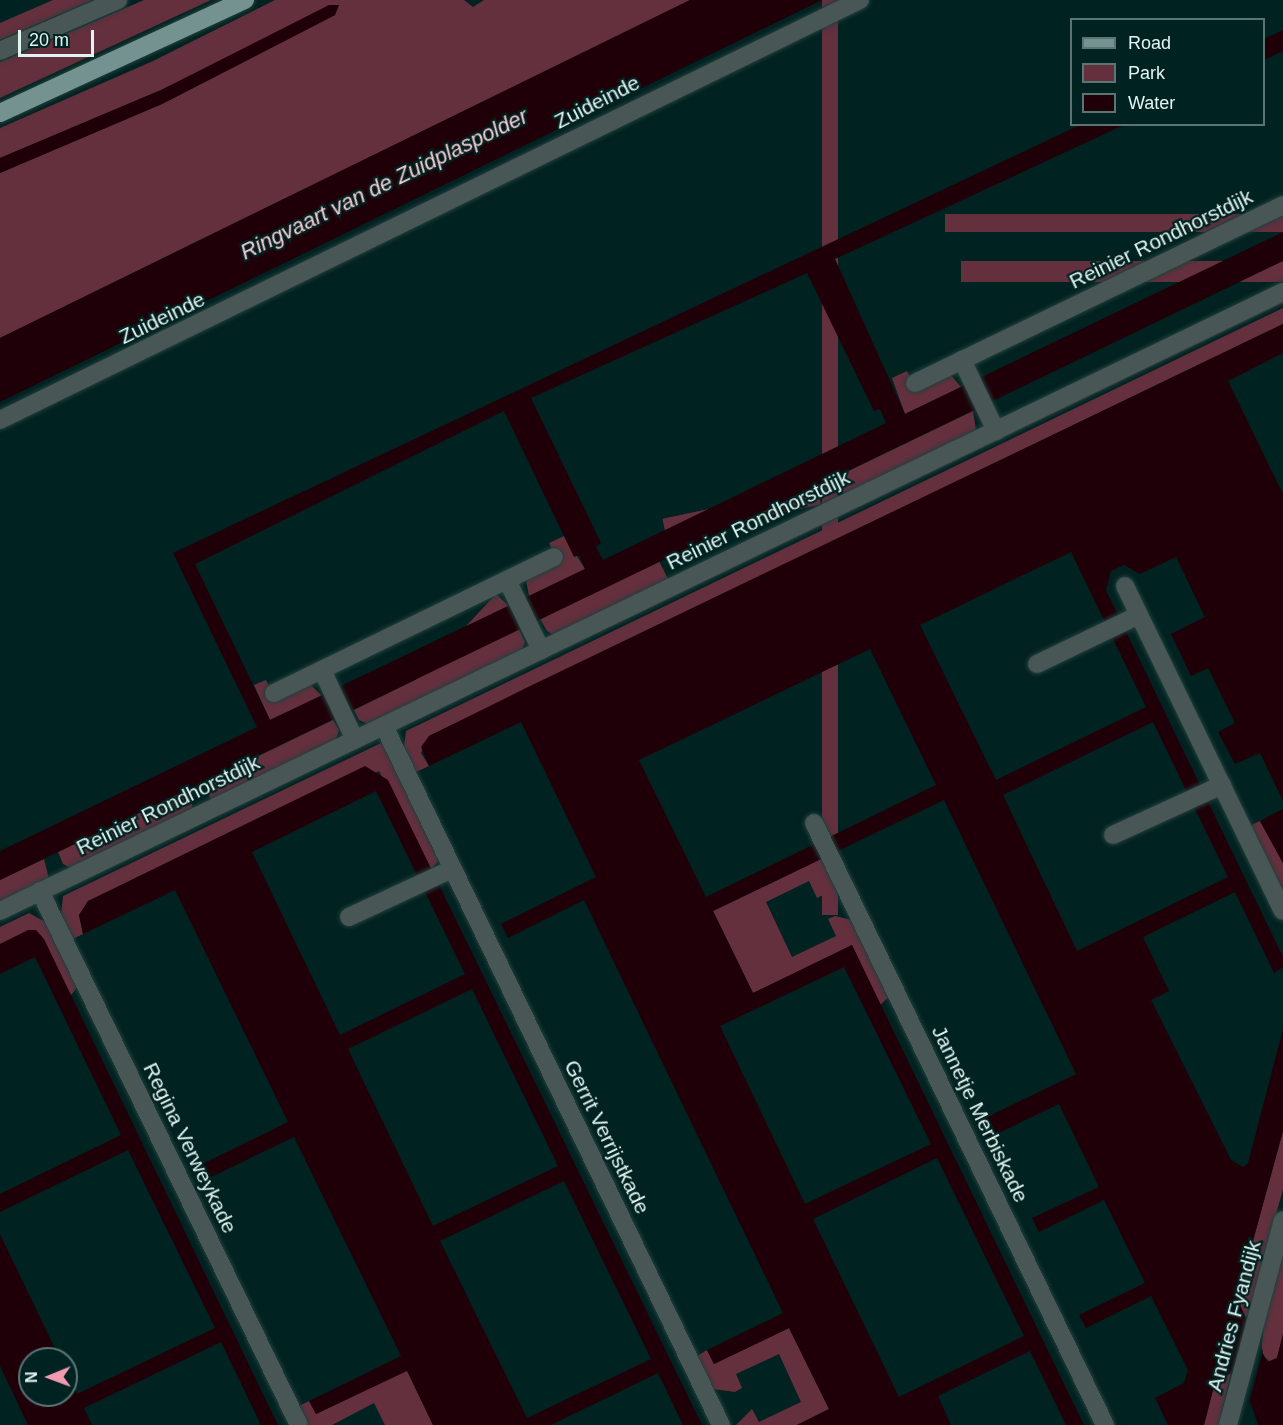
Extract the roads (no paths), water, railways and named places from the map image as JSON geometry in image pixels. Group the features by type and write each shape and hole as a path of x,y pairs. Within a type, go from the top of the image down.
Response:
{"main road":[{"path":"0,113 245,0"}],"street":[{"path":"0,51 117,0"},
{"name":"Zuideinde","path":"0,420 860,0"},
{"name":"Reinier Rondhorstdijk","path":"915,383 965,367 1283,205"},
{"name":"Reinier Rondhorstdijk","path":"0,911 352,733 384,726 538,643 993,424 1283,292"},
{"path":"965,367 993,424"},
{"path":"274,693 325,676 510,586 554,557"},
{"path":"510,586 538,643"},
{"path":"1125,586 1134,618 1216,787 1283,911"},
{"path":"1037,664 1134,618"},
{"path":"325,676 352,733"},
{"name":"Gerrit Verrijstkade","path":"384,726 447,871 721,1425"},
{"path":"1113,836 1216,787"},
{"name":"Jannetje Merbiskade","path":"814,823 1105,1425"},
{"path":"349,917 447,871"},
{"name":"Regina Verweykade","path":"40,891 299,1425"},
{"name":"Andries Fyandijk","path":"1228,1425 1283,1220"}],"water":[{"name":"Ringvaart van de Zuidplaspolder","path":"690,0 822,0 0,402 0,338"},
{"path":"329,5 339,5 335,15 162,104 0,173 0,158 161,90"},
{"path":"1283,30 1283,51 1265,60 1265,39"},
{"path":"1078,126 1122,126 835,259 905,414 1283,232 1283,261 0,880 0,851 257,727 173,553","holes":["807,273 874,411 880,409 886,423 603,560 596,547 601,543 531,398","504,411 574,557 579,555 585,569 270,720 195,564"]},
{"path":"1283,324 1283,353 1228,381 1283,494 1283,801 1260,753 1235,764 1218,732 1235,723 1208,668 1191,676 1171,634 1205,617 1176,557 1140,574 1124,565 1111,571 1106,590 1283,957 1283,967 1274,973 1235,892 1143,937 1169,991 1151,1000 1231,1160 1243,1167 1248,1163 1283,1029 1283,1131 1237,1299 1267,1362 1277,1358 1283,1334 1283,1425 1258,1425 1251,1404 1230,1373 1215,1382 1204,1425 1168,1425 1155,1398 1184,1383 1188,1370 1151,1296 1086,1328 1079,1315 1145,1283 1104,1200 1039,1232 1032,1218 1099,1187 1059,1104 988,1138 979,1121 1076,1074 944,800 713,911 753,993 852,945 1084,1425 1066,1425 1030,1351 938,1396 951,1425 797,1425 829,1409 789,1328 714,1364 707,1350 783,1313 584,900 508,938 501,924 596,877 521,722 429,766 421,747 429,736","holes":["1071,552 1146,707 996,780 920,625","870,649 936,785 706,897 639,760","1153,722 1228,877 1077,951 1003,795","844,967 931,1144 805,1204 720,1026","937,1158 1024,1336 899,1397 813,1219"]},
{"path":"365,766 388,780 702,1425 683,1425 658,1373 551,1425 433,1425 407,1371 316,1414 309,1401 401,1356 294,1137 203,1181 196,1167 288,1122 175,890 83,934 79,915 88,901","holes":["376,791 465,974 340,1035 252,852","472,989 558,1166 433,1226 348,1049","564,1181 651,1359 527,1418 440,1241"]},
{"path":"1283,809 1283,863 1260,821"},
{"path":"28,930 36,930 44,939 278,1425 261,1425 221,1342 84,1408 92,1425 28,1425 19,1407 78,1407 78,1394 215,1328 128,1150 0,1212 0,1194 121,1135 35,957 0,974 0,944"},
{"path":"0,1234 54,1347 18,1347 18,1404 0,1366"}]}
